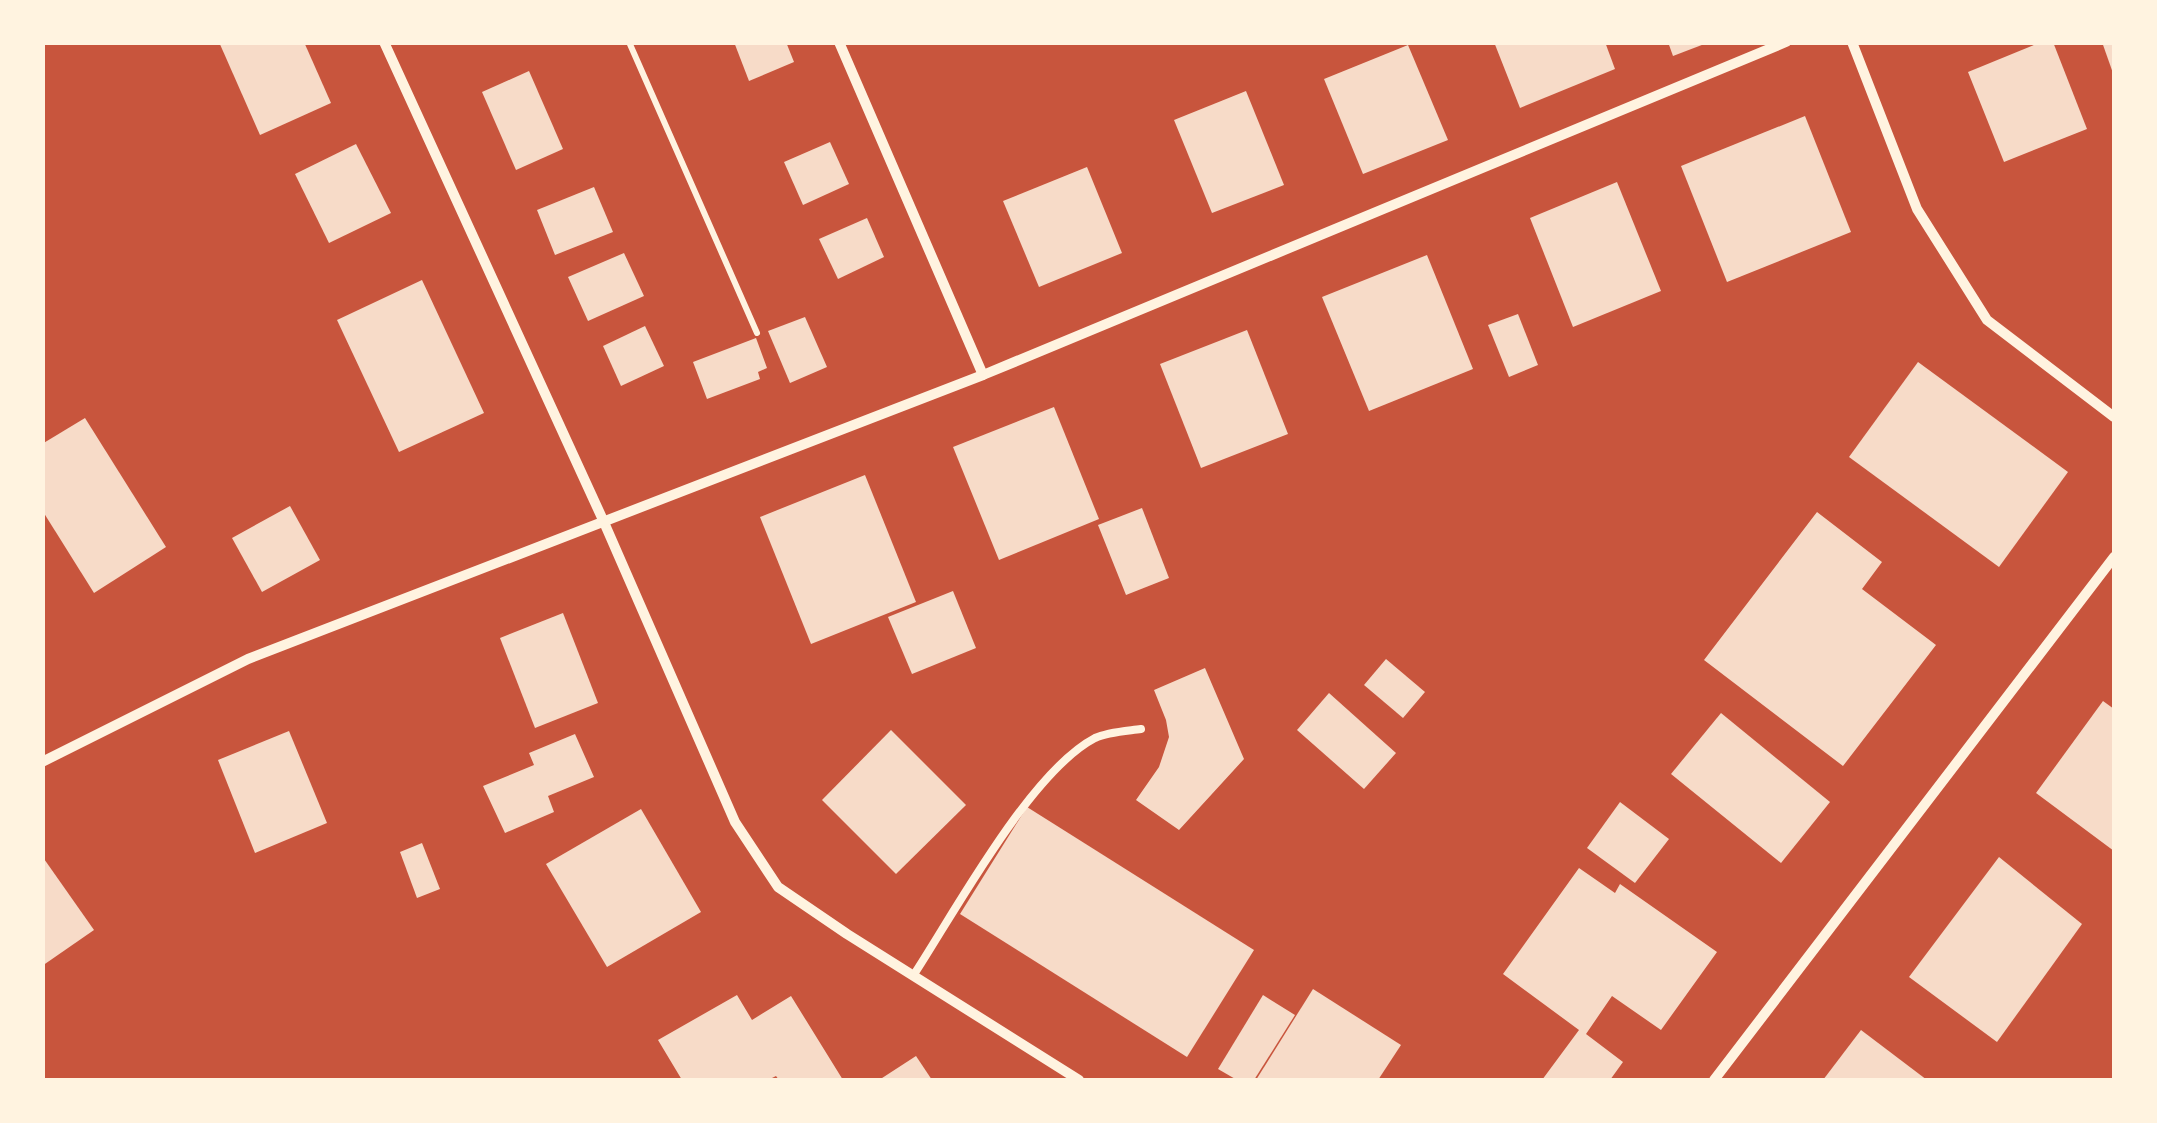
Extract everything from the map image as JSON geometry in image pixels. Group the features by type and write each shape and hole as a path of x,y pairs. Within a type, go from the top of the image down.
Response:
{"street":[{"path":"384,42 603,520 735,822 778,887 1079,1080"},
{"path":"839,42 982,375"},
{"path":"42,762 248,659 982,375 1786,42"},
{"path":"1852,42 1917,210 1988,320 2114,417"},
{"path":"1714,1080 2114,557"}],"lane":[{"path":"913,976 1024,806 1066,759 1098,737 1141,729"}],"path":[{"path":"630,42 756,332"}],"building":[{"path":"219,42 304,42 331,103 260,135"},
{"path":"734,42 786,42 794,62 749,81"},
{"path":"1494,42 1605,42 1615,69 1520,108"},
{"path":"1668,42 1707,42 1707,43 1673,56"},
{"path":"2041,42 2053,42 2087,129 2004,162 1968,72"},
{"path":"2102,42 2114,42 2114,76"},
{"path":"1408,45 1448,140 1363,174 1324,79"},
{"path":"529,71 563,149 516,170 482,92"},
{"path":"1246,91 1284,185 1212,213 1174,120"},
{"path":"1805,116 1851,232 1727,282 1681,166"},
{"path":"830,142 849,184 803,205 784,162"},
{"path":"356,144 391,213 329,243 295,174"},
{"path":"1087,167 1122,253 1039,287 1003,201"},
{"path":"1617,182 1661,291 1573,327 1530,218"},
{"path":"594,187 613,232 555,255 537,210"},
{"path":"867,218 884,257 838,279 819,239"},
{"path":"624,253 644,296 588,321 568,277"},
{"path":"1427,255 1473,369 1369,411 1322,297"},
{"path":"422,280 484,413 399,452 337,320"},
{"path":"1518,314 1538,365 1509,377 1488,325"},
{"path":"805,317 827,367 790,383 768,331"},
{"path":"645,326 664,366 621,386 603,346"},
{"path":"1247,330 1288,434 1201,468 1160,364"},
{"path":"756,338 767,368 758,372 760,379 707,399 693,362"},
{"path":"1918,362 2068,472 1999,567 1849,457"},
{"path":"1054,407 1099,519 999,560 953,447"},
{"path":"85,418 166,547 94,593 42,510 42,444"},
{"path":"865,475 916,602 811,644 760,517"},
{"path":"290,506 320,560 262,592 232,538"},
{"path":"1142,508 1169,578 1126,595 1098,525"},
{"path":"1817,512 1882,562 1862,589 1936,645 1843,766 1704,660"},
{"path":"953,591 976,648 912,674 888,617"},
{"path":"563,613 598,703 535,728 500,638"},
{"path":"1386,659 1425,692 1403,718 1364,685"},
{"path":"1205,668 1244,759 1179,830 1136,800 1159,767 1169,737 1154,690"},
{"path":"1329,693 1396,753 1364,789 1297,730"},
{"path":"2103,701 2114,709 2114,851 2036,793"},
{"path":"1721,713 1830,802 1781,863 1671,774"},
{"path":"891,730 966,805 896,874 822,800"},
{"path":"289,731 327,823 255,853 218,760"},
{"path":"575,734 594,777 548,796 554,812 505,833 483,786 534,765 529,753"},
{"path":"1620,802 1669,839 1635,883 1587,848"},
{"path":"1027,807 1254,950 1187,1057 960,914"},
{"path":"641,809 701,912 607,967 546,864"},
{"path":"422,843 440,889 417,898 400,852"},
{"path":"42,856 94,930 42,966"},
{"path":"1999,857 2082,924 1997,1042 1909,977"},
{"path":"1579,868 1615,893 1620,884 1717,952 1661,1030 1612,996 1586,1034 1623,1062 1610,1080 1542,1080 1579,1030 1503,974"},
{"path":"1313,989 1401,1045 1378,1080 1256,1080"},
{"path":"737,995 752,1020 791,996 843,1080 779,1080 776,1076 768,1080 682,1080 658,1040"},
{"path":"1263,995 1295,1015 1254,1080 1237,1080 1218,1069"},
{"path":"1861,1030 1927,1080 1823,1080"},
{"path":"916,1056 932,1080 879,1080"}]}
